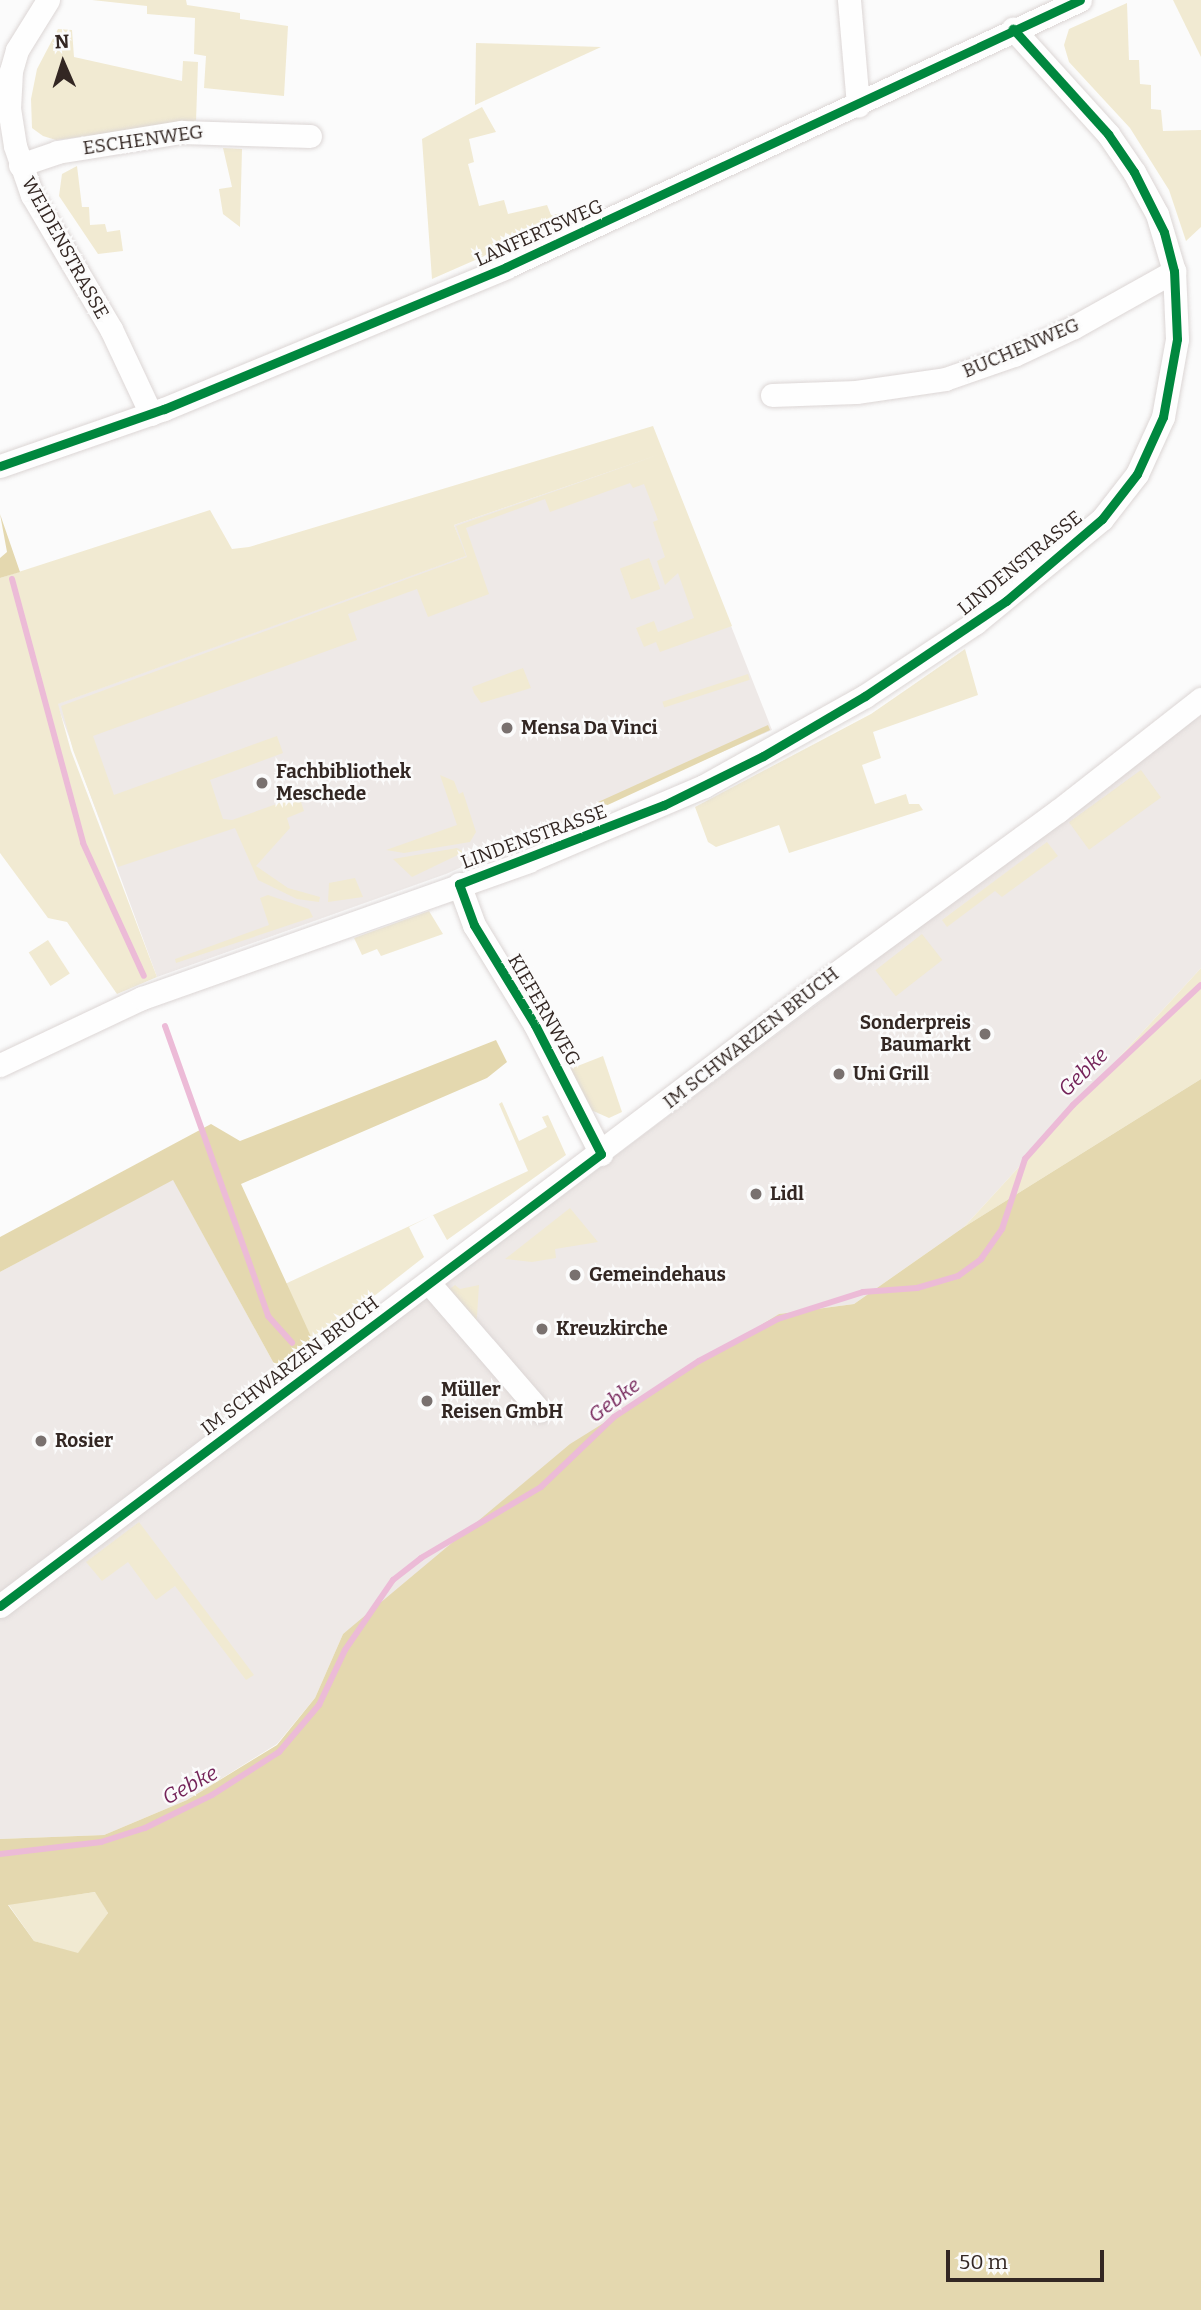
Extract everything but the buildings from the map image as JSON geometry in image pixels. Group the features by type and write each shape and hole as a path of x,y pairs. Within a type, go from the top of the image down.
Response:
{"street":[{"name":"WEIDENSTRASSE","path":"48,0 17,50 11,71 9,108 20,164 36,203 133,371 151,414"},
{"path":"849,0 858,106"},
{"name":"LANFERTSWEG","path":"0,466 151,414 506,267 858,106 1013,29 1080,0"},
{"name":"LINDENSTRASSE","path":"0,1065 142,998 459,884 643,814 763,756 975,624 1102,519 1137,474 1154,441 1166,406 1177,339 1174,271 1157,214 1134,172 1108,134 1013,29"},
{"name":"ESCHENWEG","path":"20,164 57,152 181,132 310,136"},
{"name":"BUCHENWEG","path":"772,395 897,388 957,375 1074,327 1174,271"},
{"name":"IM SCHWARZEN BRUCH","path":"0,1606 601,1154 801,999 1058,811 1201,699"},
{"name":"KIEFERNWEG","path":"459,884 474,925 535,1025 601,1154"},
{"path":"429,1283 540,1411"}],"shaded area":[{"path":"92,0 186,0 187,5 240,13 240,19 288,26 284,96 204,88 206,56 194,54 195,18 147,14 147,6"},
{"path":"1173,0 1201,0 1201,57"},
{"path":"1127,3 1129,60 1139,60 1140,84 1151,85 1151,109 1161,110 1163,131 1201,130 1201,227 1186,241 1169,190 1130,128 1069,62 1064,45 1069,29"},
{"path":"58,29 72,30 74,57 182,81 183,61 198,62 196,122 56,140 43,136 32,128 31,99 37,69"},
{"path":"476,43 601,47 475,105"},
{"path":"482,107 496,132 469,139 474,162 468,164 479,206 504,200 508,214 547,205 551,215 563,213 564,221 432,279 422,139"},
{"path":"223,148 242,149 240,227 223,214 219,189 232,187"},
{"path":"77,166 82,207 89,207 90,225 105,224 107,232 120,230 123,251 98,254 59,196 62,174"},
{"path":"653,426 732,626 660,652 656,642 644,647 636,628 654,621 658,632 694,618 678,573 665,585 657,561 665,557 653,522 658,520 644,484 633,488 630,483 550,512 545,499 466,528 489,594 428,617 417,589 348,614 357,640 93,736 114,795 277,736 283,753 210,780 223,819 232,820 299,796 304,811 287,818 290,828 256,866 288,888 320,897 319,902 297,899 258,880 235,828 118,867 73,750 61,706 467,557 456,526 661,454 454,525 466,556 58,704 71,751 157,977 117,994 67,922 48,918 0,853 0,578 210,510 232,549 249,547"},
{"path":"663,453 772,730 446,874 157,977 57,704 465,556 454,525"},
{"path":"0,514 20,572 0,578 0,558 7,552"},
{"path":"649,558 660,589 631,600 620,569"},
{"path":"965,649 978,695 873,732 881,758 862,765 875,804 906,794 909,804 919,804 923,810 789,853 779,825 716,847 708,842 695,807 871,714"},
{"path":"523,668 531,688 481,703 474,693 472,687"},
{"path":"748,674 750,680 664,708 662,702"},
{"path":"1201,715 1201,968 964,1227 854,1304 779,1314 343,1634 315,1698 277,1744 187,1800 104,1835 0,1839 0,1272 173,1179 278,1371 298,1395"},
{"path":"768,725 770,730 599,809 596,803"},
{"path":"1141,770 1161,798 1089,850 1069,822"},
{"path":"440,775 454,781 459,794 463,792 476,832 470,842 404,853 386,850 457,825"},
{"path":"1047,842 1058,856 1002,897 995,891 947,927 942,920"},
{"path":"457,848 464,852 412,877 393,859"},
{"path":"355,878 363,897 328,902 329,883"},
{"path":"268,895 309,909 313,917 176,963 175,959 269,925 260,898"},
{"path":"429,911 443,934 381,956 377,949 362,955 354,938"},
{"path":"922,934 942,960 896,996 876,970"},
{"path":"48,940 70,974 50,986 29,953"},
{"path":"1201,968 1201,1079 964,1227"},
{"path":"496,1040 507,1062 487,1078 241,1184 314,1343 278,1371 173,1180 0,1272 0,1237 211,1124 240,1141"},
{"path":"603,1056 622,1112 609,1118 591,1110 570,1069"},
{"path":"1201,1079 1201,2310 0,2310 0,1839 104,1835 187,1800 277,1745 315,1698 343,1634 570,1444 779,1314 854,1304 964,1227","holes":["95,1892 108,1913 78,1953 34,1941 8,1905"]},
{"path":"502,1102 519,1141 547,1127 542,1117 548,1115 566,1155 447,1240 433,1215 528,1171 499,1104"},
{"path":"570,1208 598,1242 555,1249 556,1258 532,1262 505,1259"},
{"path":"428,1218 409,1227 424,1257 314,1343 285,1284"},
{"path":"455,1285 460,1289 479,1285 476,1331 444,1293"},
{"path":"139,1522 254,1675 246,1680 175,1586 156,1600 128,1562 102,1581 86,1562"},
{"path":"96,1892 108,1913 78,1954 34,1941 8,1904"}],"waterway":[{"path":"12,579 83,843 144,976"},
{"name":"Gebke","path":"0,1854 101,1842 145,1828 212,1795 279,1752 319,1705 345,1650 393,1580 421,1558 541,1487 614,1417 699,1361 778,1319 863,1292 917,1288 958,1276 981,1259 1002,1229 1025,1159 1073,1105 1201,985"},
{"path":"165,1026 268,1316 292,1343"}],"cycle path":[{"path":"0,466 164,409 506,267 1080,0"},
{"path":"0,1606 601,1154 535,1025 474,925 459,884 664,805 763,756 865,696 1006,601 1102,519 1137,474 1163,417 1177,339 1174,271 1164,232 1134,172 1108,134 1013,29"}],"place":[{"name":"Mensa Da Vinci","path":"507,728"},
{"name":"Fachbibliothek Meschede","path":"262,783"},
{"name":"Sonderpreis Baumarkt","path":"985,1034"},
{"name":"Uni Grill","path":"839,1074"},
{"name":"Lidl","path":"756,1194"},
{"name":"Gemeindehaus","path":"575,1275"},
{"name":"Kreuzkirche","path":"542,1329"},
{"name":"Müller Reisen GmbH","path":"427,1401"},
{"name":"Rosier","path":"41,1441"}]}
